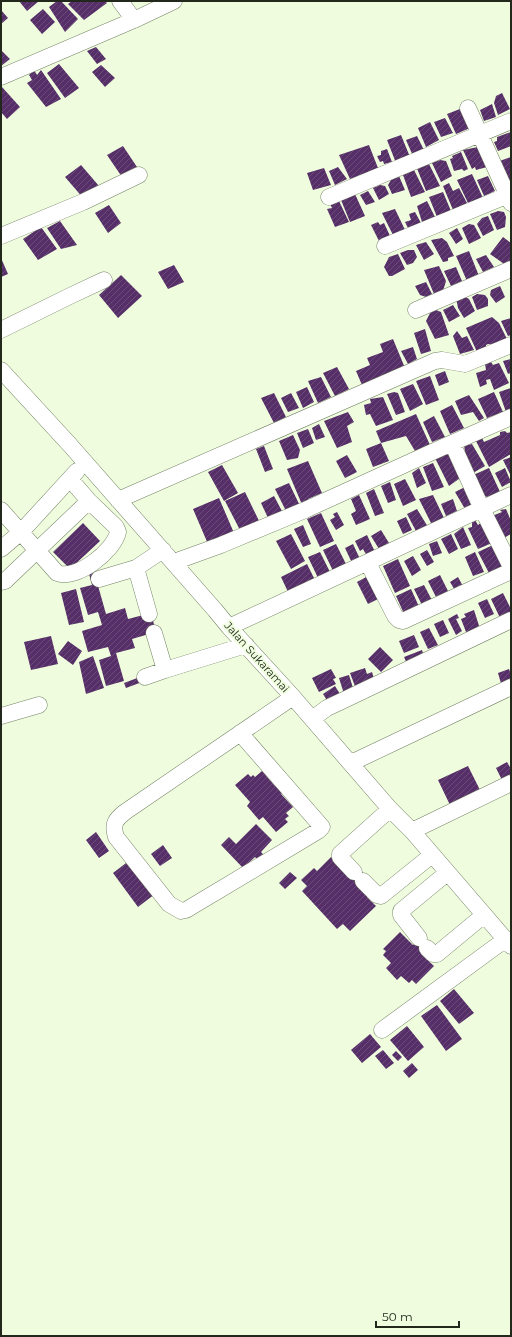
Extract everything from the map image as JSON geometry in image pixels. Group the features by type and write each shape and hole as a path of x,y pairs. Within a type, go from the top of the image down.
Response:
{"street":[{"path":"120,1 134,20"},
{"path":"1,77 134,20 174,1"},
{"path":"385,246 510,198 468,108"},
{"path":"329,197 511,121"},
{"path":"1,236 83,202 139,176"},
{"path":"416,310 511,269"},
{"path":"1,330 104,280"},
{"path":"118,500 435,361 442,360 465,364 511,345"},
{"name":"Jalan Sukaramai","path":"1,370 174,562 229,627 293,697 390,809 412,831 508,943"},
{"path":"174,562 221,545 311,508 511,417"},
{"path":"452,443 482,509 511,567"},
{"path":"1,549 21,532 85,463"},
{"path":"1,510 57,573 69,575 77,572 96,561 115,541 118,532 116,527 70,479"},
{"path":"229,627 511,495"},
{"path":"1,582 5,581 36,550 90,501"},
{"path":"99,579 136,568 163,550"},
{"path":"368,563 395,616 399,620 403,621 511,571"},
{"path":"136,568 149,614"},
{"path":"312,719 333,705 511,620"},
{"path":"154,633 165,670"},
{"path":"145,677 246,645"},
{"path":"351,763 511,687"},
{"path":"240,733 322,827 279,855 186,910 181,911 169,904 121,843 116,836 114,824 124,812 240,733 293,697"},
{"path":"1,716 39,705"},
{"path":"412,831 511,783"},
{"path":"390,809 340,854 340,857 377,895 381,896 432,855"},
{"path":"447,873 401,911 401,915 423,943 433,954 437,954 484,915"},
{"path":"382,1030 508,943"}],"building":[{"path":"19,1 39,1 27,11"},
{"path":"57,1 61,1 78,19 65,32 49,7"},
{"path":"72,1 105,1 107,3 84,20 68,4"},
{"path":"43,9 55,22 42,34 30,20"},
{"path":"1,10 8,18 1,24"},
{"path":"96,47 106,59 97,64 87,51"},
{"path":"1,50 10,59 1,66"},
{"path":"59,64 79,88 65,98 47,73"},
{"path":"101,65 115,78 105,87 92,72"},
{"path":"34,70 37,75 41,70 61,99 46,107 27,83 32,80 29,75"},
{"path":"2,87 20,107 7,119 1,112"},
{"path":"502,93 510,109 498,115 494,103 496,96"},
{"path":"492,104 496,117 484,121 480,110"},
{"path":"460,109 470,128 456,134 447,114"},
{"path":"445,118 453,133 441,137 434,122"},
{"path":"430,122 439,140 426,147 418,128"},
{"path":"511,132 511,146 498,151 494,142 497,141 497,137"},
{"path":"401,135 410,157 396,163 387,140"},
{"path":"417,136 424,150 413,156 406,140"},
{"path":"369,145 378,168 350,179 339,155"},
{"path":"123,146 137,167 122,177 107,155"},
{"path":"478,147 487,167 476,170 475,167 472,169 463,150"},
{"path":"387,149 392,162 384,164 383,161 380,162 377,156 381,155 381,151"},
{"path":"461,152 468,169 464,171 462,169 454,171 450,159 453,158 452,156"},
{"path":"511,157 511,187 497,162"},
{"path":"440,160 446,161 452,176 441,182 432,163"},
{"path":"421,163 422,167 429,164 440,186 426,191 416,166"},
{"path":"81,165 99,186 84,199 65,177"},
{"path":"338,167 347,179 335,185 329,171"},
{"path":"324,168 331,185 313,190 307,173"},
{"path":"414,170 425,192 411,197 403,175"},
{"path":"472,174 483,198 468,203 457,180"},
{"path":"399,176 405,190 392,194 388,185 391,180"},
{"path":"488,176 495,191 484,196 477,180"},
{"path":"449,183 453,191 459,188 467,203 453,210 443,186"},
{"path":"380,185 385,186 389,194 379,200 373,188"},
{"path":"368,191 375,202 366,205 360,195"},
{"path":"443,192 451,211 437,217 429,197"},
{"path":"355,194 365,216 350,222 341,200"},
{"path":"339,201 349,222 335,227 327,209 332,208 330,204"},
{"path":"427,201 435,217 422,222 417,206"},
{"path":"109,205 121,223 108,233 95,213"},
{"path":"395,209 406,232 394,237 382,213"},
{"path":"498,211 504,212 506,217 505,227 497,230 490,214"},
{"path":"415,212 421,223 409,230 405,222 411,220 409,214"},
{"path":"488,216 494,230 483,236 477,224 482,218"},
{"path":"60,221 77,245 61,249 47,228"},
{"path":"378,222 380,225 384,223 391,238 380,243 371,225"},
{"path":"469,224 474,225 481,238 469,244 462,228"},
{"path":"41,227 57,249 38,260 23,239"},
{"path":"457,228 463,239 456,244 449,233"},
{"path":"503,237 511,243 511,261 507,266 490,254"},
{"path":"442,238 447,242 454,256 448,258 448,261 443,262 431,240"},
{"path":"426,242 434,254 424,260 416,245"},
{"path":"408,250 414,250 417,257 413,263 407,265 400,253"},
{"path":"469,251 479,276 467,281 456,256"},
{"path":"398,254 405,269 392,276 389,276 384,267 389,257"},
{"path":"486,255 494,267 483,272 476,259"},
{"path":"1,258 8,274 1,277"},
{"path":"174,265 184,282 168,289 158,272"},
{"path":"439,266 446,281 443,291 434,294 424,270"},
{"path":"456,267 462,281 451,286 444,271"},
{"path":"121,275 142,296 118,318 99,295"},
{"path":"426,282 432,294 426,297 420,295 415,286"},
{"path":"500,286 505,297 496,303 490,295 491,290"},
{"path":"477,294 485,295 488,299 488,306 477,310 472,297"},
{"path":"462,295 469,299 475,311 464,318 458,308 456,298"},
{"path":"453,305 460,316 449,322 443,310"},
{"path":"436,310 441,312 449,335 435,339 426,321 431,311"},
{"path":"492,317 499,323 507,339 493,345 486,345 486,349 478,354 466,328"},
{"path":"511,318 511,335 508,336 501,321"},
{"path":"425,329 431,351 421,354 414,333"},
{"path":"457,331 462,338 467,336 474,350 460,354 453,336"},
{"path":"393,339 405,368 362,385 356,371 370,365 367,358 383,352 380,344"},
{"path":"413,347 417,359 408,364 401,351"},
{"path":"511,359 511,373 508,374 503,361"},
{"path":"491,362 493,365 499,363 509,383 494,390 490,379 486,380 487,384 480,387 476,373 486,370 485,364"},
{"path":"337,367 349,389 335,396 323,373"},
{"path":"445,371 449,382 439,386 435,375"},
{"path":"430,376 439,400 426,405 416,381"},
{"path":"321,377 331,397 318,403 308,381"},
{"path":"413,384 423,404 410,411 400,389"},
{"path":"307,387 314,402 303,408 296,392"},
{"path":"511,388 511,409 506,412 499,392"},
{"path":"394,392 398,393 405,412 396,415 387,394"},
{"path":"494,392 503,412 487,418 478,399"},
{"path":"274,393 286,417 274,423 261,398"},
{"path":"291,393 299,408 288,412 281,398"},
{"path":"469,395 484,418 479,421 473,412 461,415 455,401"},
{"path":"383,397 393,420 376,426 370,414 366,415 364,405 371,403 370,399"},
{"path":"452,405 464,428 450,434 440,411"},
{"path":"348,412 354,422 347,426 352,442 337,448 324,421"},
{"path":"416,414 430,445 415,451 406,436 381,443 376,431"},
{"path":"434,416 445,437 432,442 423,422"},
{"path":"319,424 325,437 316,440 312,428"},
{"path":"308,429 314,443 303,448 297,433"},
{"path":"505,431 507,433 511,432 511,454 489,467 474,437 480,434 484,442 500,435 500,432"},
{"path":"293,435 300,450 298,458 287,460 279,441"},
{"path":"381,443 389,461 373,467 366,449"},
{"path":"472,444 485,466 473,473 462,453 465,451 464,446"},
{"path":"264,446 273,469 265,472 256,449"},
{"path":"451,452 463,476 449,486 435,458"},
{"path":"347,455 357,472 345,478 336,461"},
{"path":"511,457 511,476 503,460"},
{"path":"308,461 322,493 308,499 311,504 303,507 287,469"},
{"path":"433,463 444,487 432,491 423,467"},
{"path":"222,465 238,493 224,501 208,472"},
{"path":"419,468 426,483 417,488 412,473"},
{"path":"489,468 501,494 489,500 486,496 482,499 471,476"},
{"path":"505,468 511,482 502,487 495,473"},
{"path":"405,479 416,500 403,506 394,484"},
{"path":"390,482 396,500 388,503 381,486"},
{"path":"289,483 301,508 288,515 275,489"},
{"path":"465,487 474,504 465,509 455,492"},
{"path":"374,489 384,513 375,516 366,493"},
{"path":"245,492 261,525 242,534 225,501"},
{"path":"359,495 370,519 356,525 351,514 356,511 351,499"},
{"path":"433,495 444,518 432,525 419,499"},
{"path":"274,496 283,513 269,520 261,503"},
{"path":"219,498 234,533 208,544 193,509"},
{"path":"453,499 457,511 446,516 441,504"},
{"path":"417,509 428,527 417,533 407,514"},
{"path":"506,509 511,521 511,534 502,539 492,516 502,512 500,510"},
{"path":"337,512 344,525 336,530 330,520 335,517 333,514"},
{"path":"321,513 334,541 320,547 307,519"},
{"path":"406,517 412,530 403,534 397,521"},
{"path":"475,520 478,525 482,522 492,543 478,549 468,528 472,527 472,522"},
{"path":"83,523 100,541 70,569 53,552"},
{"path":"303,525 311,544 303,547 294,529"},
{"path":"463,527 471,545 461,549 454,534"},
{"path":"381,530 389,543 379,549 371,536"},
{"path":"291,534 305,561 291,569 276,541"},
{"path":"451,534 458,549 449,554 441,539"},
{"path":"367,535 376,554 368,558 363,549 360,551 355,541"},
{"path":"437,541 442,553 433,556 429,544"},
{"path":"336,544 347,566 334,573 323,550"},
{"path":"353,544 360,559 352,563 345,548"},
{"path":"493,545 504,568 490,575 478,552"},
{"path":"427,550 434,562 427,566 420,554"},
{"path":"320,552 331,574 319,580 308,557"},
{"path":"475,552 484,572 473,576 465,557"},
{"path":"413,556 421,570 412,576 404,561"},
{"path":"398,559 410,586 395,593 383,566"},
{"path":"307,564 316,582 289,594 281,577"},
{"path":"93,568 106,614 125,608 128,619 151,613 156,632 132,639 135,648 116,653 124,681 106,686 99,660 111,656 108,647 88,652 82,631 102,625 98,612 88,615 80,588 92,585 88,570"},
{"path":"440,575 450,595 438,601 428,581"},
{"path":"368,576 380,598 368,604 357,582"},
{"path":"458,577 464,588 456,592 450,582"},
{"path":"424,585 434,604 424,609 414,589"},
{"path":"76,589 84,622 69,625 61,593"},
{"path":"411,589 421,611 406,618 396,596"},
{"path":"503,593 511,609 511,617 502,622 491,599"},
{"path":"487,599 494,614 485,618 478,603"},
{"path":"474,610 481,632 468,637 461,619 466,617 464,614"},
{"path":"457,614 459,618 456,619 462,631 456,635 448,619"},
{"path":"443,620 449,633 440,637 434,624"},
{"path":"429,628 438,645 428,649 420,632"},
{"path":"414,635 419,647 404,653 399,641"},
{"path":"51,636 58,664 31,670 24,642"},
{"path":"68,641 82,651 73,665 58,654"},
{"path":"380,647 393,660 381,672 368,659"},
{"path":"422,650 425,659 408,666 404,657"},
{"path":"93,656 104,688 86,694 79,662"},
{"path":"365,668 367,674 372,672 375,682 356,689 350,673"},
{"path":"331,669 336,678 333,679 336,684 319,692 312,678"},
{"path":"509,669 511,684 502,687 498,673"},
{"path":"349,675 354,691 344,694 339,678"},
{"path":"140,677 142,682 126,688 124,683"},
{"path":"335,686 340,694 328,702 323,694"},
{"path":"507,762 511,769 511,775 502,780 496,768"},
{"path":"468,766 480,790 450,805 438,780"},
{"path":"262,771 275,786 287,789 281,794 293,807 286,813 289,816 285,819 288,822 276,832 263,817 259,820 247,806 250,802 235,785 248,774 251,777 253,775 255,777"},
{"path":"256,824 272,840 261,852 264,855 259,861 255,857 243,868 221,845 229,837 236,844"},
{"path":"96,832 109,851 99,858 86,840"},
{"path":"163,845 172,858 160,866 151,854"},
{"path":"331,857 340,867 366,879 369,895 367,897 376,906 350,931 343,924 337,929 302,891 307,886 301,880 314,868 317,871"},
{"path":"130,860 155,894 138,907 113,873"},
{"path":"290,872 297,878 285,889 279,883"},
{"path":"400,932 413,945 421,937 430,946 421,954 434,966 416,984 412,980 409,983 401,976 397,980 386,968 391,963 383,955 386,951 383,949"},
{"path":"454,989 474,1013 459,1024 440,1001"},
{"path":"437,1005 462,1039 446,1051 421,1016"},
{"path":"407,1026 424,1047 408,1061 390,1040"},
{"path":"370,1034 381,1047 362,1063 351,1050"},
{"path":"383,1050 394,1063 386,1069 375,1056"},
{"path":"396,1051 402,1057 398,1061 392,1055"},
{"path":"412,1063 418,1070 409,1078 403,1071"}]}
